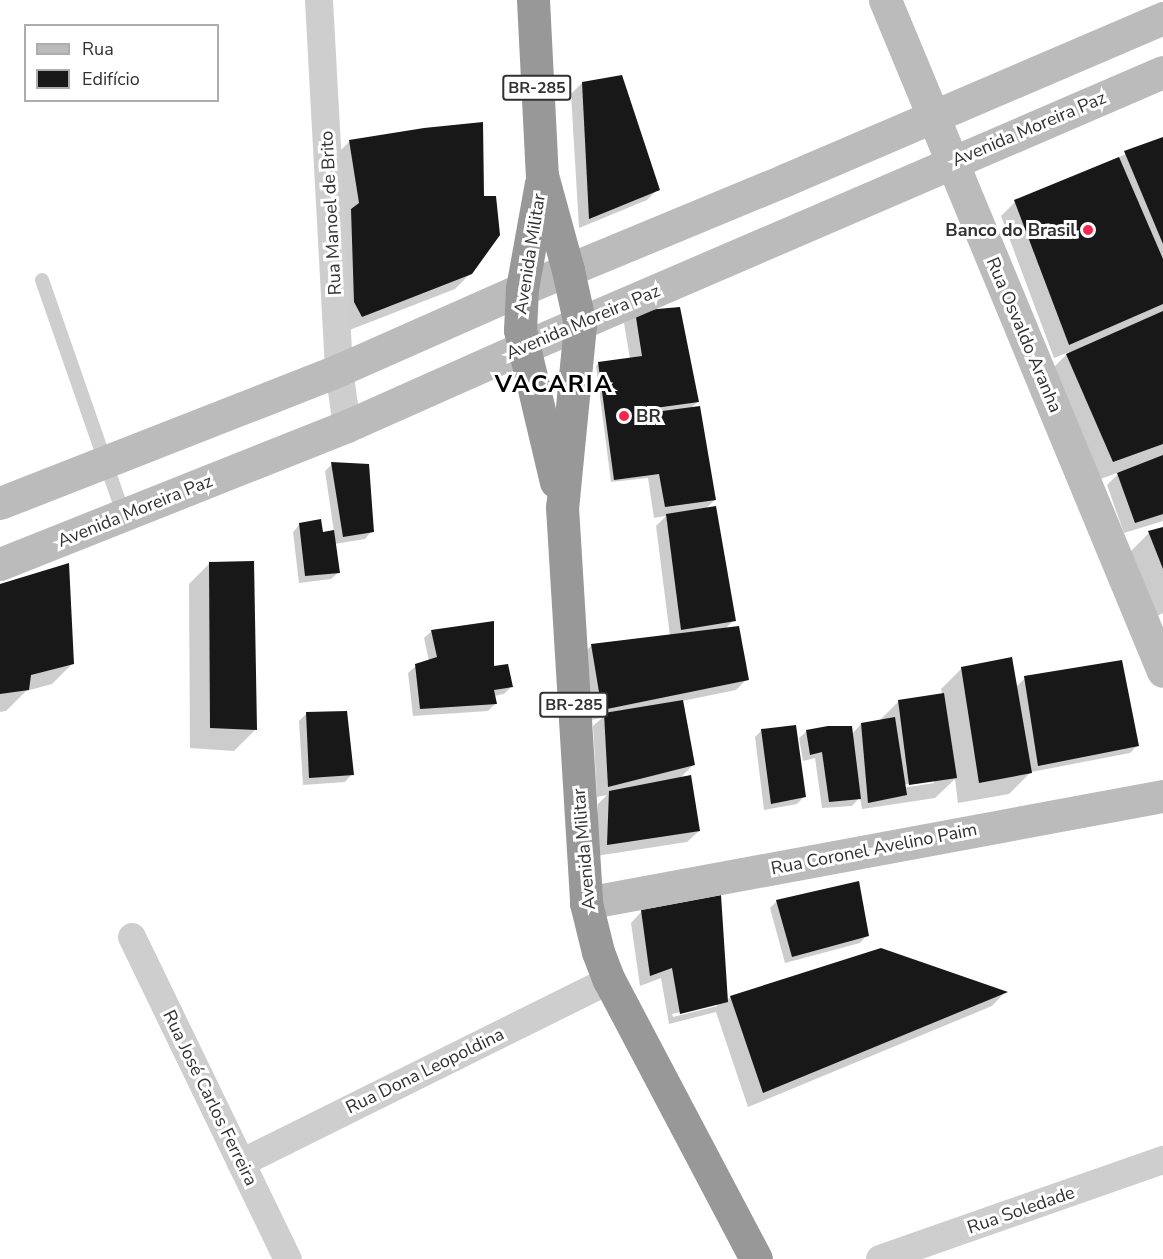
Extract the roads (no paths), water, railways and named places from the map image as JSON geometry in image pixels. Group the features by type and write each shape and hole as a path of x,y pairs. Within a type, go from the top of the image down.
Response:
{"highway":[{"name":"Avenida Militar","path":"533,0 542,175 568,270 579,325 562,507 586,903 598,952 609,980 756,1259"},
{"name":"Avenida Militar","path":"542,175 519,310 522,348 562,507"}],"main road":[{"name":"Rua Osvaldo Aranha","path":"885,0 1163,671"},
{"path":"0,503 104,460 339,370 522,289 933,116 1161,24"},
{"name":"Avenida Moreira Paz","path":"0,564 347,426 522,348 1163,72"},
{"path":"785,180 804,227"},
{"name":"Rua Coronel Avelino Paim","path":"586,903 1163,796"}],"street":[{"name":"Rua Manoel de Brito","path":"319,0 339,370 347,426"},
{"name":"Rua José Carlos Ferreira","path":"132,937 288,1259"},
{"name":"Rua Dona Leopoldina","path":"241,1162 609,980"},
{"name":"Rua Soledade","path":"880,1259 1163,1160"}],"lane":[{"path":"42,280 124,515"}],"place":[{"name":"Banco do Brasil","path":"1088,230"},
{"name":"BR","path":"624,416"}],"district":[{"name":"VACARIA","path":"554,385"}]}
